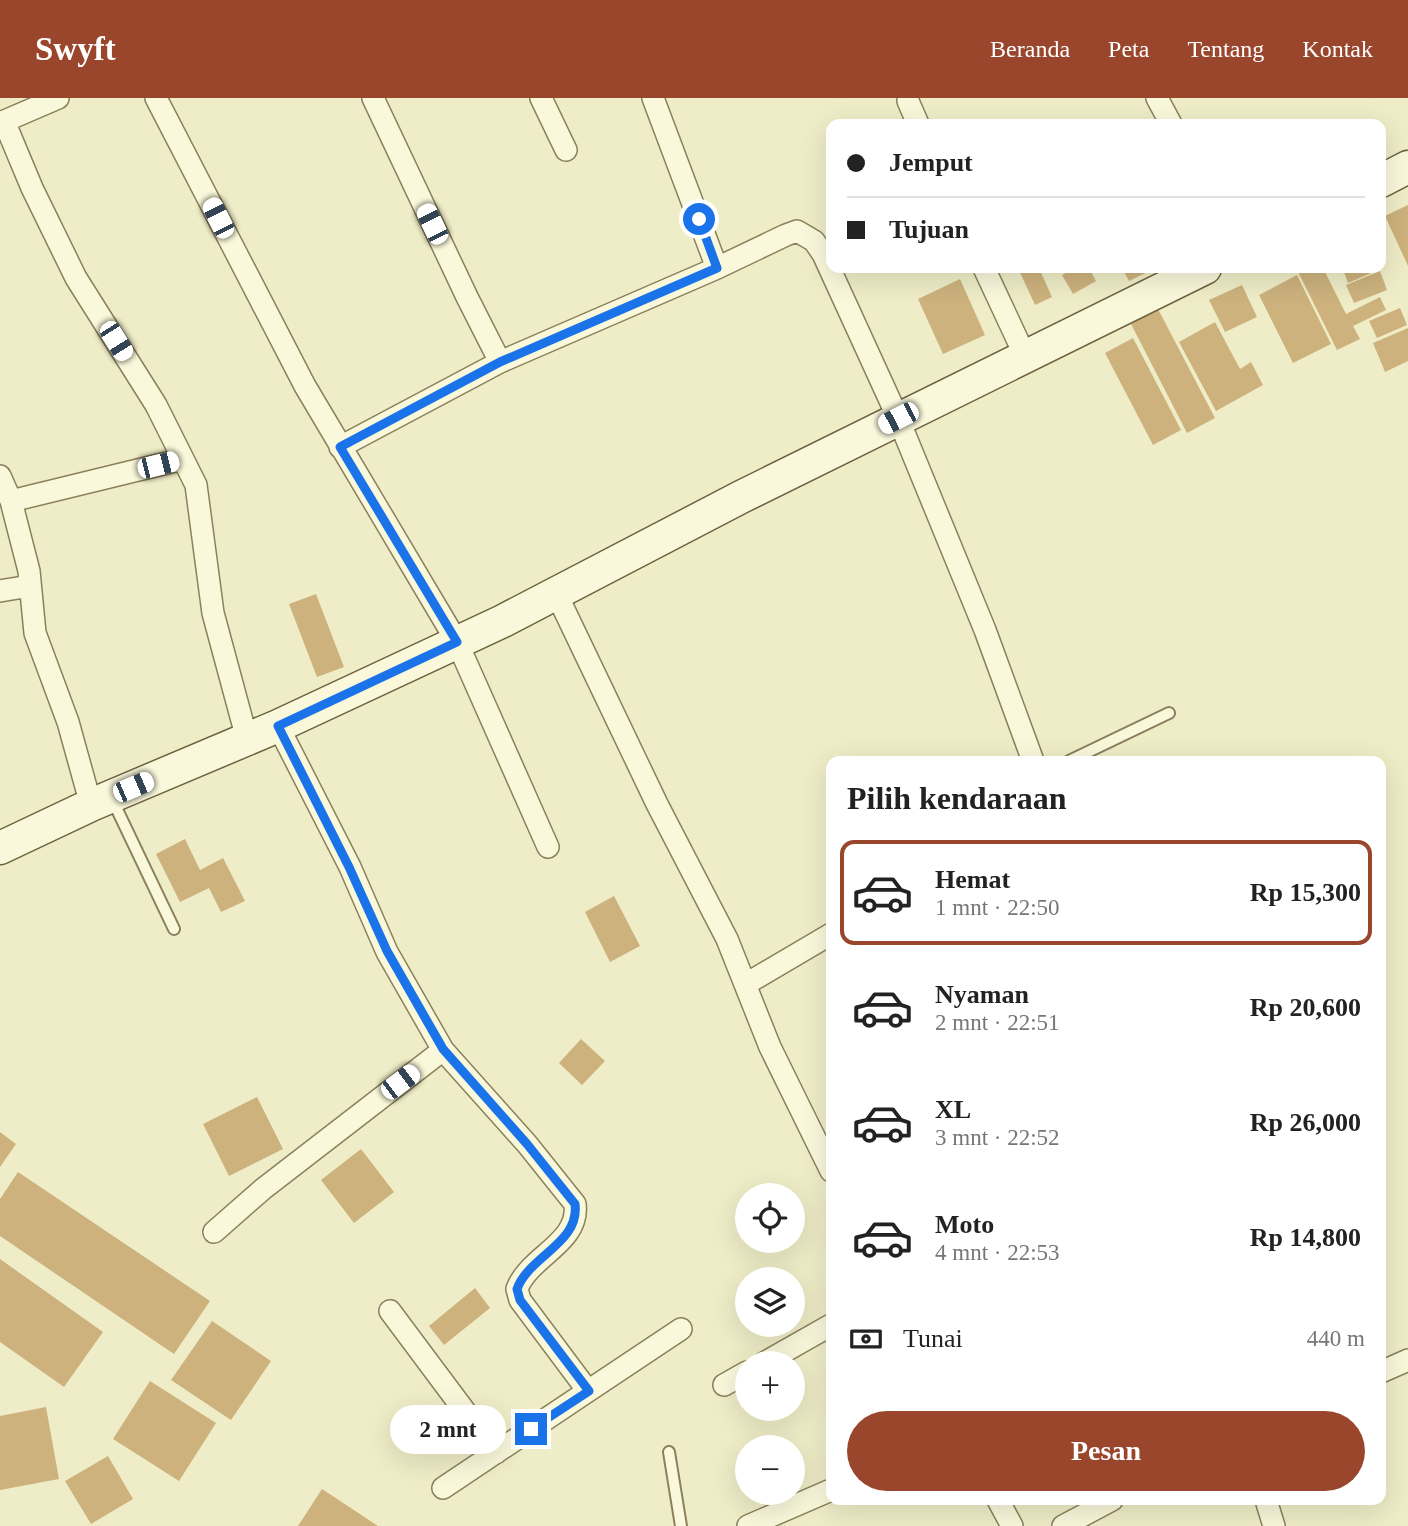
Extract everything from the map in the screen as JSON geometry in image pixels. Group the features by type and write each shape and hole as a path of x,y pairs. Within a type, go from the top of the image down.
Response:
{"street":[{"path":"58,98 10,114 33,188 76,278 156,405 196,485 213,613 247,739"},
{"path":"156,98 305,386 457,642 548,847"},
{"path":"373,98 500,362"},
{"path":"541,98 566,150"},
{"path":"653,98 717,268"},
{"path":"1157,98 1168,119"},
{"path":"908,102 916,119"},
{"path":"1386,178 1408,167"},
{"path":"340,447 500,362 797,231 814,241 826,261"},
{"path":"832,273 898,418 985,630 1031,756"},
{"path":"986,273 1025,356"},
{"path":"0,848 101,801 278,726 557,595 741,497 1195,273"},
{"path":"11,501 183,459"},
{"path":"0,476 11,501 29,571 35,633 101,801"},
{"path":"0,591 30,586"},
{"path":"557,595 657,804 727,939 771,1047 826,1161"},
{"path":"278,726 349,867 387,951 443,1049 527,1144 575,1204 576,1212 571,1229 530,1268 517,1289 520,1300 589,1391"},
{"path":"746,985 826,936"},
{"path":"214,1232 273,1180 443,1049"},
{"path":"390,1311 496,1452"},
{"path":"785,1351 826,1328"},
{"path":"443,1488 681,1329"},
{"path":"1386,1370 1408,1360"},
{"path":"724,1385 735,1379"},
{"path":"748,1526 826,1492"},
{"path":"1002,1505 1012,1526"},
{"path":"1063,1526 1103,1505"},
{"path":"1268,1505 1274,1526"}],"lane":[{"path":"1079,756 1169,713"},
{"path":"101,801 174,929"},
{"path":"669,1452 681,1526"}],"building":[{"path":"1408,205 1408,266 1386,218 1386,216"},
{"path":"1020,273 1041,273 1052,297 1035,305"},
{"path":"1092,273 1096,281 1073,294 1062,275"},
{"path":"1125,273 1146,273 1129,281"},
{"path":"1298,273 1326,273 1346,314 1380,297 1386,310 1353,326 1360,339 1337,350"},
{"path":"1344,273 1371,273 1348,283"},
{"path":"1381,273 1387,290 1354,303 1346,285"},
{"path":"1297,275 1331,344 1293,363 1259,295"},
{"path":"960,279 985,335 943,354 918,299"},
{"path":"1242,285 1257,317 1225,332 1209,300"},
{"path":"1400,308 1407,325 1377,338 1369,321"},
{"path":"1158,309 1215,418 1187,433 1131,324"},
{"path":"1215,322 1240,369 1251,362 1263,385 1216,411 1179,342"},
{"path":"1408,328 1408,361 1385,372 1373,343"},
{"path":"1133,338 1181,430 1153,445 1105,353"},
{"path":"316,594 344,667 317,677 289,604"},
{"path":"185,839 200,870 223,858 245,901 221,912 209,888 180,902 156,854"},
{"path":"614,896 640,946 610,962 585,912"},
{"path":"581,1039 605,1061 582,1085 559,1063"},
{"path":"257,1097 283,1149 229,1176 203,1124"},
{"path":"0,1132 16,1144 0,1167"},
{"path":"361,1149 394,1192 354,1223 321,1180"},
{"path":"18,1172 210,1301 174,1354 0,1236 0,1199"},
{"path":"0,1259 103,1332 64,1387 0,1342"},
{"path":"475,1288 490,1308 444,1345 429,1326"},
{"path":"212,1321 271,1361 231,1420 171,1380"},
{"path":"150,1381 216,1423 179,1481 113,1439"},
{"path":"46,1407 59,1479 0,1490 0,1416"},
{"path":"108,1456 133,1499 91,1524 65,1481"},
{"path":"322,1489 378,1526 298,1526"}],"route":[{"path":"531,1429 589,1391 520,1300 517,1289 530,1268 571,1229 576,1212 575,1204 527,1144 443,1049 387,951 349,867 278,726 457,642 340,447 500,362 717,268 699,219"}]}
